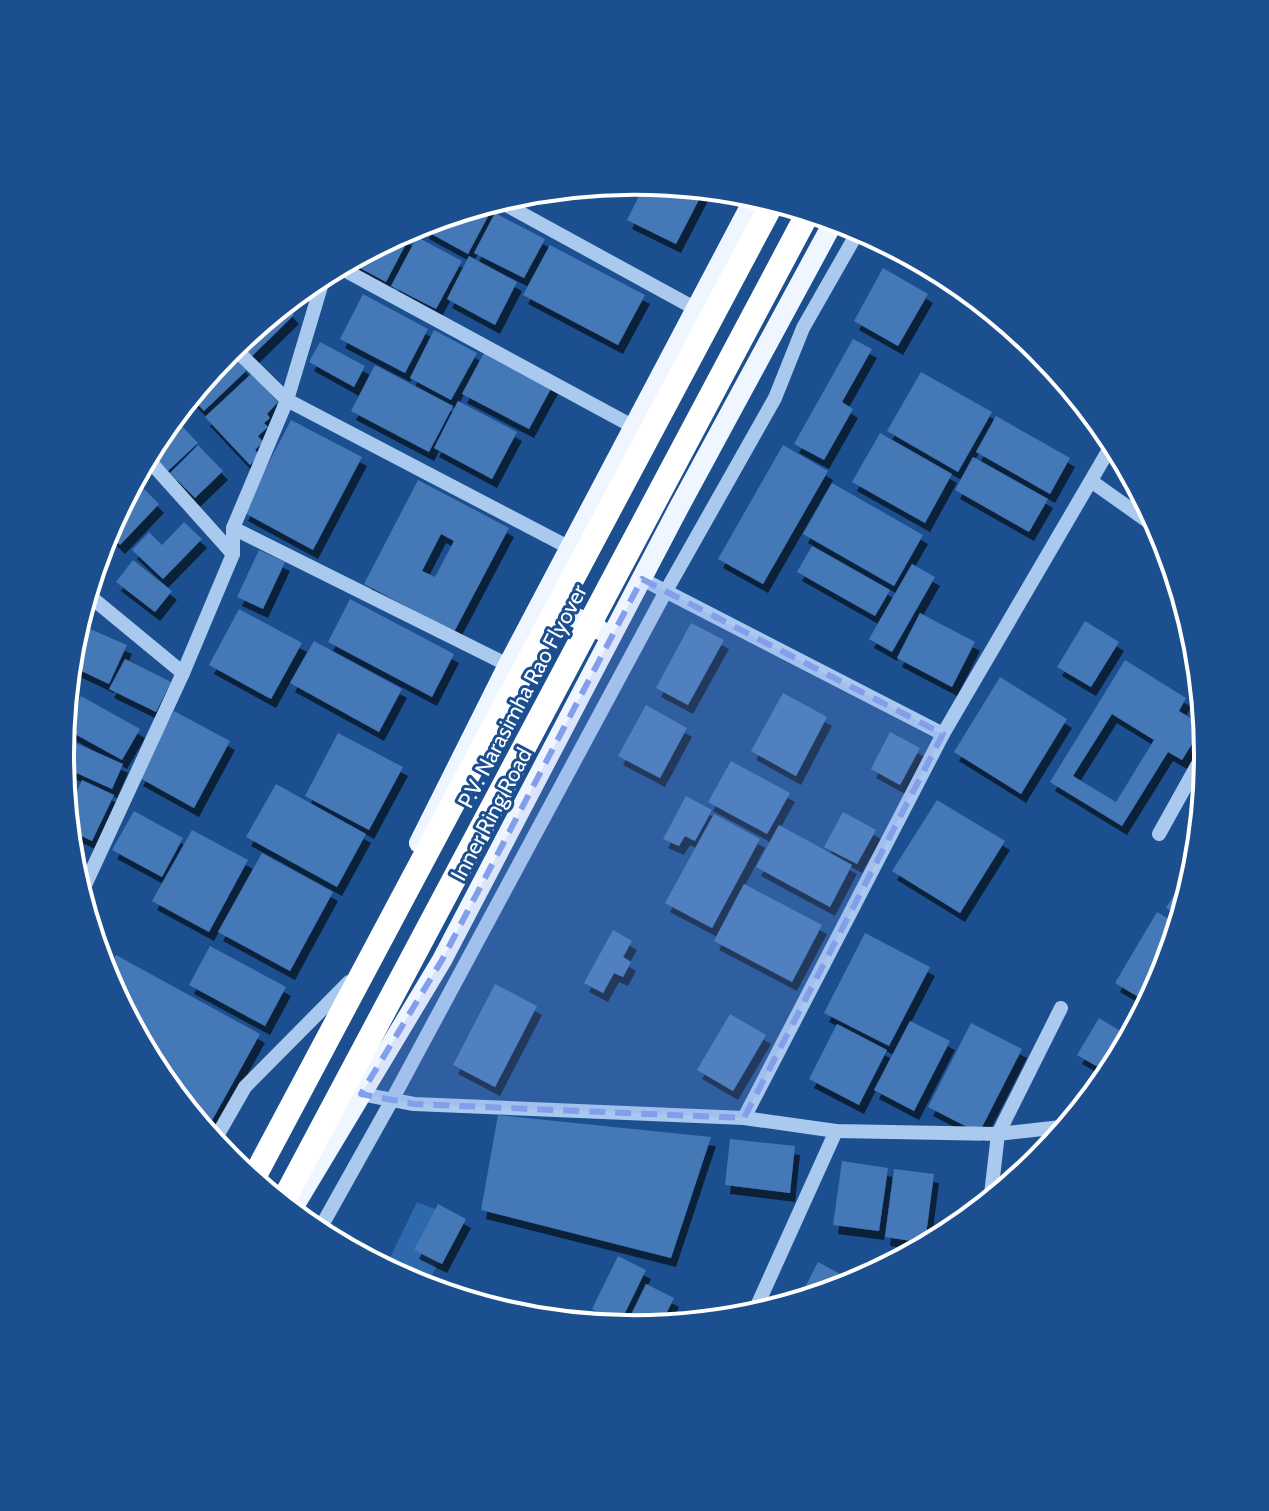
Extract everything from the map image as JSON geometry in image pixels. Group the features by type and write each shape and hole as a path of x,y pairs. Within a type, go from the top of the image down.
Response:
{"highway":[{"name":"P.V. Narasimha Rao Flyover","path":"258,1170 768,211"},
{"name":"P.V. Narasimha Rao Flyover","path":"286,1195 803,221"}],"main road":[{"path":"253,1166 508,665 750,207"},
{"name":"Inner Ring Road","path":"296,1202 442,960 829,230"},
{"path":"543,601 612,635"}],"street":[{"path":"513,209 696,309"},
{"path":"324,1222 666,591 775,398 803,328 853,240"},
{"path":"349,273 634,427"},
{"path":"88,879 183,673 233,554 233,528 287,400 319,292"},
{"path":"242,356 287,400 570,548"},
{"path":"744,1118 943,734 1107,453"},
{"path":"154,466 233,554"},
{"path":"1091,481 1141,516"},
{"path":"233,528 508,665"},
{"path":"642,579 943,734"},
{"path":"96,601 183,673"},
{"path":"1159,834 1195,770"},
{"path":"219,1132 245,1087 349,982"},
{"path":"992,1187 998,1134 1061,1008"},
{"path":"361,1094 414,1104 744,1118 836,1131 998,1134 1053,1128"},
{"path":"759,1302 836,1131"}],"highlighted area":[{"path":"642,579 943,734 744,1118 414,1104 361,1094 442,960"}],"shaded area":[{"path":"417,1202 463,1220 431,1277 389,1259"}],"building":[{"path":"639,195 699,199 676,244 627,220"},
{"path":"495,213 545,239 524,278 474,253"},
{"path":"489,214 468,254 431,234"},
{"path":"419,238 462,261 436,309 391,286 415,240"},
{"path":"406,245 386,282 359,267"},
{"path":"550,245 645,295 618,345 523,295"},
{"path":"469,256 517,282 495,325 447,299"},
{"path":"883,268 928,294 898,346 854,321"},
{"path":"363,294 428,329 405,373 340,339"},
{"path":"291,312 294,315 250,358 245,353"},
{"path":"434,330 477,353 451,400 410,378"},
{"path":"853,339 872,349 842,402 853,409 824,460 794,444"},
{"path":"320,342 365,366 354,387 309,362"},
{"path":"486,349 553,385 529,429 462,394"},
{"path":"237,360 247,370 204,411 198,404"},
{"path":"375,365 453,406 429,452 351,411"},
{"path":"921,372 992,412 958,472 887,431"},
{"path":"251,374 278,402 267,414 270,418 264,423 268,427 258,436 263,442 255,450 260,455 250,465 205,417"},
{"path":"458,401 517,432 492,479 434,448"},
{"path":"996,416 1070,458 1050,494 976,452"},
{"path":"291,420 362,457 313,550 243,512"},
{"path":"181,426 198,443 168,471 158,460"},
{"path":"880,433 952,474 925,523 852,482"},
{"path":"198,445 223,471 195,498 170,473"},
{"path":"783,445 828,471 763,584 718,559"},
{"path":"973,457 1048,499 1029,532 955,490"},
{"path":"418,480 509,528 454,632 364,584","holes":["441,534 454,541 435,577 422,571"]},
{"path":"832,483 923,535 894,586 803,534"},
{"path":"143,488 159,504 120,545 117,541"},
{"path":"184,522 202,539 163,579 132,550 149,532 162,545"},
{"path":"812,546 890,590 875,616 797,572"},
{"path":"259,550 285,562 263,609 237,597"},
{"path":"133,560 172,591 155,612 116,582"},
{"path":"912,564 935,577 892,652 869,639"},
{"path":"350,599 454,654 432,697 328,642"},
{"path":"239,609 302,643 271,699 209,665"},
{"path":"920,613 975,642 952,687 897,658"},
{"path":"1085,621 1119,642 1091,687 1057,667"},
{"path":"691,623 724,640 688,705 656,688"},
{"path":"90,629 127,645 109,684 81,671"},
{"path":"314,641 402,689 379,732 290,683"},
{"path":"125,659 171,682 156,712 109,689"},
{"path":"1125,660 1186,698 1179,711 1194,720 1195,740 1182,760 1168,752 1122,826 1050,782","holes":["1112,714 1154,740 1116,802 1073,776"]},
{"path":"1000,677 1067,719 1021,794 954,752"},
{"path":"783,693 827,717 796,776 751,751"},
{"path":"81,696 140,729 122,760 75,734 77,704"},
{"path":"646,705 687,728 660,778 618,756"},
{"path":"174,711 230,741 194,808 138,777"},
{"path":"890,732 920,748 900,785 871,769"},
{"path":"338,733 403,767 369,830 305,796"},
{"path":"74,742 123,764 112,789 74,772"},
{"path":"731,761 790,793 767,834 708,802"},
{"path":"82,780 114,795 92,841 80,835 75,795"},
{"path":"276,784 366,834 337,887 246,837"},
{"path":"686,796 712,810 695,841 685,836 679,846 663,839"},
{"path":"937,800 1005,841 960,913 892,871"},
{"path":"134,811 183,838 162,877 112,850"},
{"path":"843,812 876,830 857,864 824,847"},
{"path":"714,814 760,839 712,928 665,903"},
{"path":"779,825 852,865 830,907 756,867"},
{"path":"192,830 248,860 209,932 152,901"},
{"path":"262,853 333,892 290,971 218,932"},
{"path":"744,884 822,925 792,982 714,941"},
{"path":"1179,886 1173,912 1166,908"},
{"path":"1157,912 1170,920 1139,998 1115,983"},
{"path":"613,930 632,941 623,957 631,962 623,977 614,973 603,993 584,983"},
{"path":"865,933 930,967 889,1046 824,1013"},
{"path":"210,946 286,987 265,1026 189,985"},
{"path":"116,955 260,1034 211,1122 168,1067 149,1036 113,960"},
{"path":"495,984 537,1006 495,1087 453,1065"},
{"path":"730,1014 766,1035 733,1091 697,1070"},
{"path":"1099,1018 1122,1032 1100,1068 1077,1055"},
{"path":"910,1021 950,1041 914,1111 874,1090"},
{"path":"971,1023 1022,1049 979,1133 928,1107"},
{"path":"837,1024 887,1050 859,1105 809,1079"},
{"path":"498,1115 711,1137 671,1258 481,1210"},
{"path":"730,1139 795,1146 790,1193 725,1185"},
{"path":"842,1161 888,1168 879,1231 833,1225"},
{"path":"894,1169 934,1174 926,1234 914,1241 885,1237"},
{"path":"438,1204 466,1219 442,1264 414,1250"},
{"path":"618,1256 646,1270 624,1316 604,1315 592,1309"},
{"path":"818,1262 843,1275 815,1286 804,1290"},
{"path":"646,1284 674,1298 665,1315 630,1316"}]}
